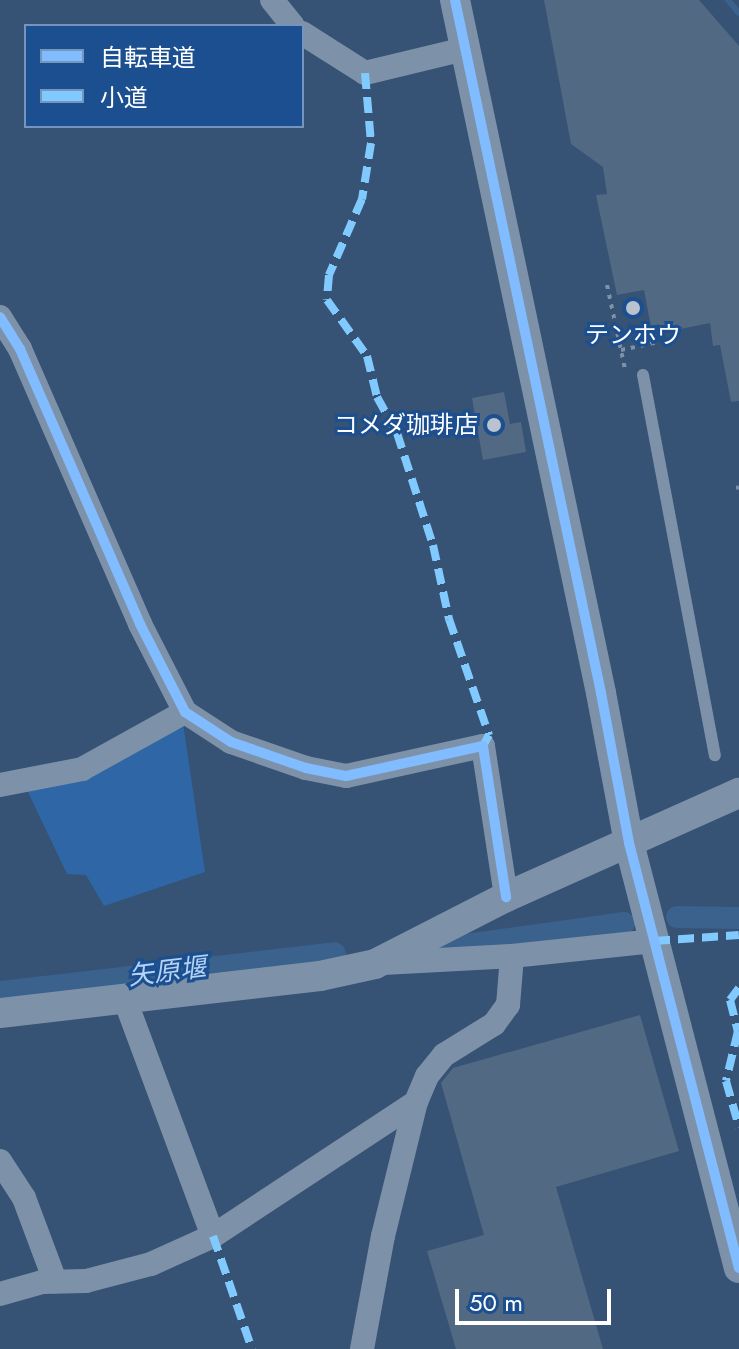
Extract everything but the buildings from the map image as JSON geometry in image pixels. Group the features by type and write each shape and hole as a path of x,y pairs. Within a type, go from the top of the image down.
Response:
{"street":[{"path":"272,0 291,24"},
{"path":"455,0 601,693 629,843 739,1266"},
{"path":"304,34 365,73 465,49"},
{"path":"0,317 20,349 140,624 185,712 231,742 306,768 346,776 483,746 506,897"},
{"path":"0,785 82,769 185,712"},
{"path":"375,964 506,897 739,793"},
{"path":"0,1013 320,976 375,964 512,956 654,941"},
{"path":"362,1349 383,1236 416,1102 427,1076 444,1055 494,1024 508,1005 512,956"},
{"path":"124,997 213,1236"},
{"path":"0,1294 55,1281 86,1281 151,1264 213,1236 416,1102"},
{"path":"0,1161 24,1198 55,1281"}],"lane":[{"path":"643,375 715,755"}],"path":[{"path":"607,285 625,369"},
{"path":"621,350 658,342"}],"shaded area":[{"path":"183,723 205,872 104,906 86,875 67,874 26,788"}],"waterway":[{"path":"728,0 739,13"},
{"name":"矢原堰","path":"677,917 739,918"},
{"name":"矢原堰","path":"451,947 624,923"},
{"name":"矢原堰","path":"0,992 335,953"}],"marked path":[{"path":"365,73 371,143 362,199 329,275 327,300 367,356 377,397 397,433 433,545 449,619 489,735 483,746"},
{"path":"654,941 739,935"},
{"path":"739,988 730,1000 738,1031 726,1081 739,1127"},
{"path":"213,1236 252,1349"}],"cycle path":[{"path":"455,0 601,693 629,843 739,1268"},
{"path":"0,317 20,349 140,624 185,712 231,742 306,768 346,776 483,746 506,897"}],"place":[{"name":"テンホウ","path":"633,308"},
{"name":"コメダ珈琲店","path":"494,425"}]}
